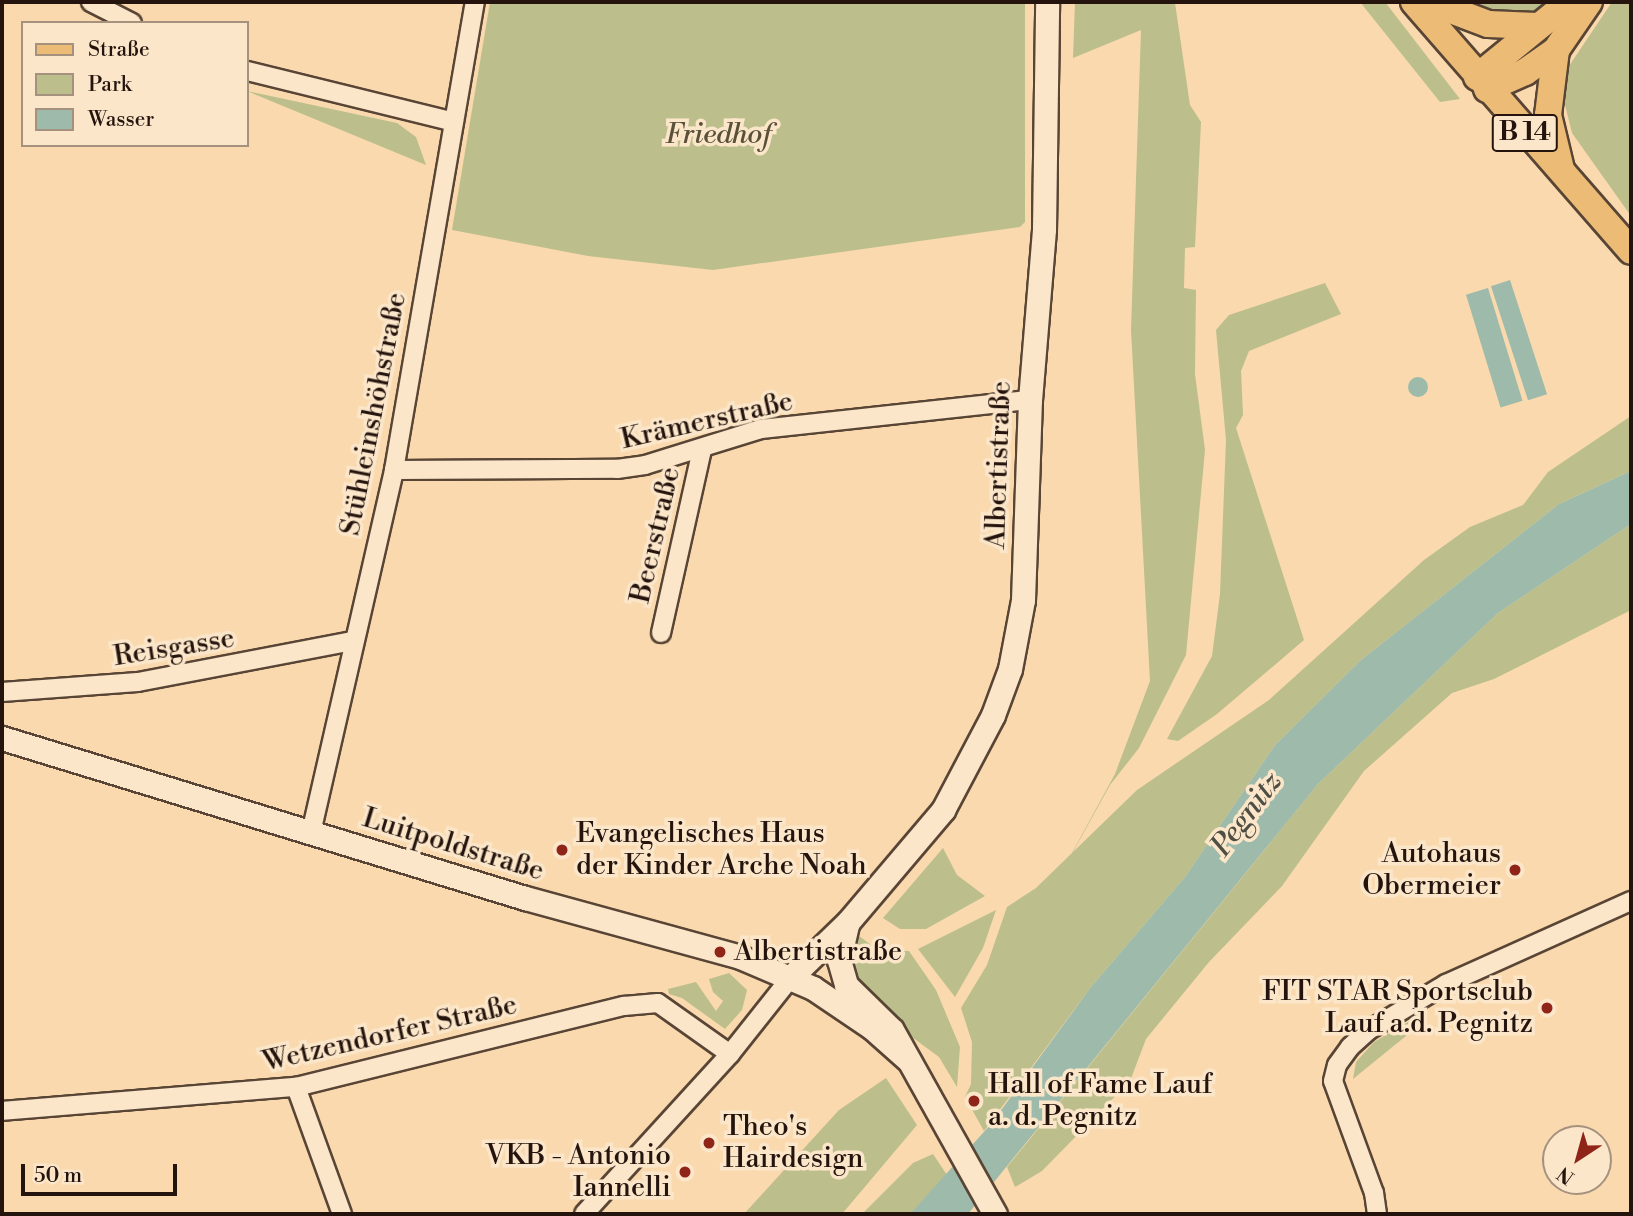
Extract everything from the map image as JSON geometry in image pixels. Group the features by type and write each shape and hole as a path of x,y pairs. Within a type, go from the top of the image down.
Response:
{"main road":[{"name":"Albertistraße","path":"792,976 848,922 943,810 993,715 1010,669 1023,600 1030,400 1044,229 1047,2"},
{"name":"B 14","path":"1415,2 1563,177 1631,251"},
{"path":"1430,2 1488,24 1537,26"},
{"path":"1482,83 1537,26 1569,2"},
{"path":"1482,83 1525,72 1556,50 1588,2"},
{"path":"1556,50 1548,115 1563,177"},
{"name":"Luitpoldstraße","path":"2,738 310,833 740,957 792,976 872,1028 906,1059"},
{"name":"Albertistraße","path":"848,922 839,960 846,985 892,1030 995,1214"}],"street":[{"path":"91,2 128,21"},
{"name":"Stühleinshöhstraße","path":"310,833 394,470 475,2"},
{"path":"248,71 454,122"},
{"name":"Krämerstraße","path":"394,470 617,469 702,449 761,429 1030,400"},
{"name":"Beerstraße","path":"661,633 702,449"},
{"name":"Reisgasse","path":"2,691 138,682 353,641"},
{"path":"1377,1214 1374,1193 1333,1081 1337,1065 1350,1047 1369,1030 1446,984 1631,901"},
{"path":"584,1214 730,1054 792,976"},
{"name":"Wetzendorfer Straße","path":"2,1111 296,1087 624,1006 659,1003 730,1054"},
{"path":"296,1087 342,1214"}],"green space":[{"name":"Friedhof","path":"490,2 1025,2 1025,222 1020,227 713,270 588,256 452,230"},
{"path":"1075,2 1175,3 1190,105 1201,122 1195,247 1185,248 1184,288 1196,290 1195,374 1205,450 1186,655 1139,748 1110,785 1073,852 1137,790 1269,700 1424,560 1470,527 1523,505 1548,472 1631,416 1631,471 1559,504 1361,660 1275,745 1185,877 1091,987 984,1131 965,1097 971,1084 972,1042 961,1008 987,965 1007,907 1036,888 1072,853 1115,774 1150,681 1131,330 1141,30 1073,58"},
{"path":"1360,2 1385,2 1460,99 1440,102"},
{"path":"1456,2 1562,2 1530,18 1495,19"},
{"path":"1612,2 1631,2 1631,216 1572,133 1564,101 1567,69"},
{"path":"248,91 397,123 416,137 426,165"},
{"path":"1325,283 1341,314 1249,351 1241,371 1243,415 1236,428 1304,640 1217,714 1178,741 1167,739 1212,656 1220,594 1226,440 1216,330 1229,315"},
{"path":"1631,524 1631,610 1494,679 1452,693 1364,771 1282,886 1209,962 1146,1039 1130,1081 1042,1171 1015,1187 1007,1167 1318,784 1498,613"},
{"path":"943,848 957,875 985,896 926,929 900,929 883,918"},
{"path":"996,910 983,948 955,997 918,949"},
{"path":"859,936 879,951 909,951 936,990 960,1047 957,1087 939,1057 905,1032 855,981 850,950"},
{"path":"729,973 747,990 742,1010 725,1029 682,998 669,994 668,989 696,982 716,1011 723,1001 713,992 709,979"},
{"path":"1413,1019 1417,1027 1353,1079 1356,1062 1374,1042"},
{"path":"886,1078 917,1125 842,1214 744,1214 839,1110"},
{"path":"933,1154 947,1175 910,1214 862,1214 913,1163"}],"water":[{"path":"1510,280 1547,394 1528,400 1491,286"},
{"path":"1488,288 1522,401 1501,408 1466,295"},
{"path":"1418,377 1425,380 1428,387 1425,394 1418,397 1411,394 1408,387 1411,380"},
{"name":"Pegnitz","path":"1631,471 1631,524 1498,613 1318,784 968,1214 910,1214 991,1124 1091,987 1185,877 1275,745 1361,660 1559,504"}],"place":[{"name":"Evangelisches Haus der Kinder Arche Noah","path":"562,850"},
{"name":"Autohaus Obermeier","path":"1515,870"},
{"name":"Albertistraße","path":"720,952"},
{"name":"FIT STAR Sportsclub Lauf a.d. Pegnitz","path":"1547,1008"},
{"name":"Hall of Fame Lauf a. d. Pegnitz","path":"974,1101"},
{"name":"Theo's Hairdesign","path":"709,1143"},
{"name":"VKB - Antonio Iannelli","path":"685,1172"}]}
